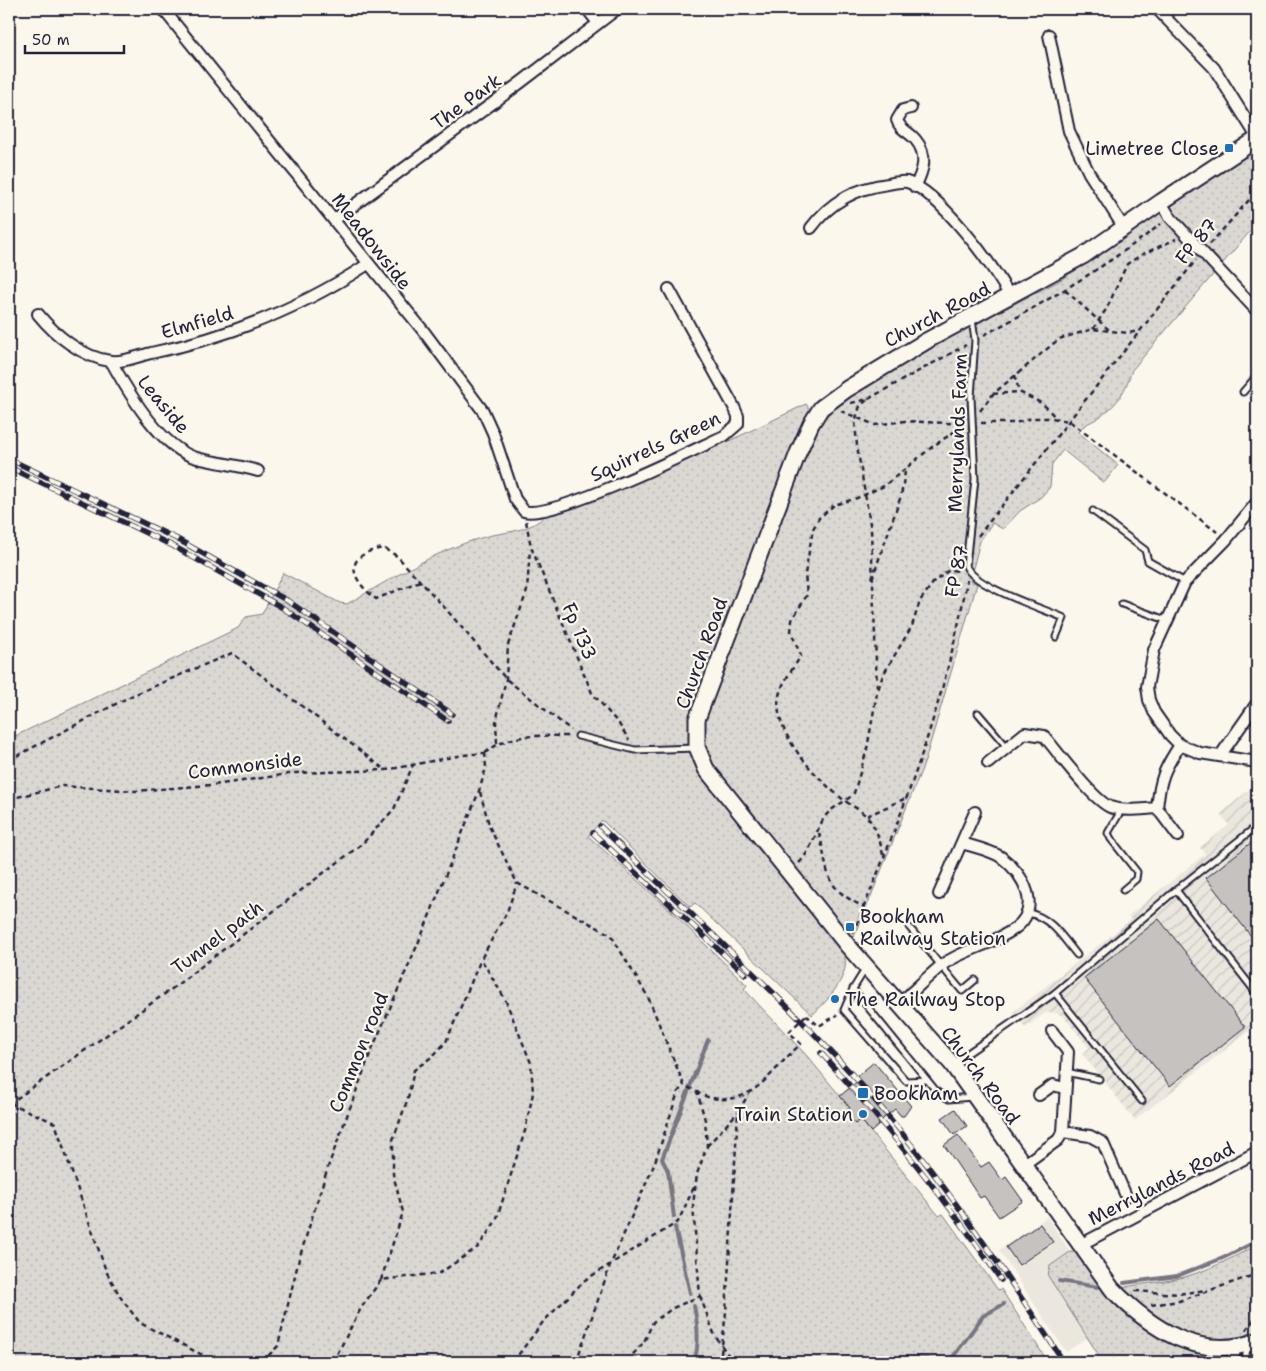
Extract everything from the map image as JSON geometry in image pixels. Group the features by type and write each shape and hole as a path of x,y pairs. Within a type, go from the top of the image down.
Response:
{"street":[{"name":"Meadowside","path":"163,9 425,333 483,411 493,433 514,499 524,511"},
{"path":"587,9 598,23"},
{"name":"The Park","path":"334,220 520,84 617,9"},
{"path":"1157,9 1214,68 1257,138"},
{"path":"1049,35 1069,131 1089,173 1124,228"},
{"path":"911,108 903,110 897,120 899,126 915,139 922,151 924,169 915,187"},
{"name":"Church Road","path":"1247,1341 1204,1345 1184,1341 1166,1334 1144,1311 1112,1289 952,1064 867,965 848,946 706,769 697,748 697,719 798,453 810,424 821,408 846,388 885,365 1083,256 1257,138"},
{"path":"811,228 824,211 844,196 876,185 906,182 927,193 953,220 1003,283 1010,297"},
{"path":"1160,202 1170,217 1257,311"},
{"name":"Elmfield","path":"38,314 62,339 86,353 110,361 197,344 254,324 330,288 368,264"},
{"name":"Squirrels Green","path":"524,511 537,513 551,509 623,482 724,436 738,424 738,416 734,408 668,289"},
{"name":"Leaside","path":"110,361 153,424 180,450 196,458 230,463 258,471"},
{"path":"1257,502 1226,540 1185,582 1166,620 1151,663 1147,694 1161,724 1180,745 1200,753 1257,762"},
{"path":"1220,756 1257,703"},
{"path":"988,763 1025,733 1044,736 1092,793 1109,806 1123,809 1157,808"},
{"path":"1178,836 1157,808 1159,783 1166,766 1180,745"},
{"path":"939,894 975,812"},
{"path":"900,1003 942,965 1014,929 1028,913 1028,892 1022,879 1012,867 1000,857 962,842"},
{"path":"1023,1165 1058,1140 1063,1132 1064,1088 1068,1052 1052,1030"},
{"path":"1038,1095 1053,1085 1064,1088"},
{"path":"1063,1132 1090,1136 1104,1143 1126,1196"},
{"name":"Merrylands Road","path":"1080,1245 1257,1152"},
{"path":"1232,1362 1247,1341"}],"lane":[{"name":"Merrylands Farm","path":"968,572 965,557 975,479 970,422 975,340 972,317"},
{"path":"1244,392 1257,376"},
{"path":"1093,511 1145,550 1148,561 1185,582"},
{"path":"968,572 985,584 1064,618 1056,637"},
{"path":"1122,604 1166,620"},
{"path":"978,713 1007,748"},
{"path":"578,736 635,750 697,748"},
{"path":"1123,809 1108,833 1110,839 1137,872 1136,879 1123,890"},
{"path":"952,1064 1056,993 1176,890 1257,826"},
{"path":"1176,890 1257,994"},
{"path":"1028,913 1038,915 1048,921 1076,955"},
{"path":"908,927 962,990 975,980"},
{"path":"867,965 853,989 844,1010 906,1081 927,1080"},
{"path":"853,989 937,1092 949,1099 975,1097"},
{"path":"1056,993 1142,1102"},
{"path":"1066,1072 1099,1078"},
{"path":"1244,1362 1247,1341"}],"path":[{"name":"FP 87","path":"977,538 986,524 1203,252 1257,191"},
{"path":"877,693 871,530 857,446 856,418 860,406 868,399 1065,290 1122,254 1170,217"},
{"path":"1093,329 1099,321 1127,264 1185,233"},
{"path":"1065,290 1110,331"},
{"path":"884,856 877,831 867,816 844,801 792,747 783,730 779,711 780,692 801,656 791,632 792,620 807,596 805,574 813,529 819,518 834,505 866,495 884,486 932,447 970,422 993,394 1059,339 1093,329 1129,334 1140,331"},
{"path":"1015,375 1019,392"},
{"path":"993,394 1019,392 1043,404 1056,419"},
{"path":"844,405 868,399"},
{"path":"821,408 836,407 856,418 875,425 905,421 1015,423 1032,418 1069,421 1226,540"},
{"path":"872,580 901,496 906,470"},
{"name":"Fp 133","path":"524,511 530,547 592,693 619,724 635,750"},
{"path":"497,743 496,722 506,679 508,645 527,591 530,547"},
{"path":"420,582 376,599 361,587 353,574 355,562 367,551 383,548 397,556 506,679 578,736"},
{"path":"786,870 801,862 823,820 833,807 854,793 867,749 877,693 883,675 912,626 920,602 933,584 949,570 968,572"},
{"name":"FP 87","path":"848,946 926,742 957,637 968,572"},
{"path":"9,760 131,696 232,653 386,770"},
{"path":"485,753 497,743 523,736 578,736"},
{"name":"Commonside","path":"9,799 62,786 136,791 222,784 295,773 386,770 463,755 485,753"},
{"name":"Common road","path":"262,1362 278,1346 299,1259 328,1167 370,1054 423,932 480,791 486,768 485,753"},
{"name":"Tunnel path","path":"9,1103 173,988 363,843 394,809 413,765"},
{"path":"480,791 490,828 517,883 611,935 648,997 684,1085 708,1097 736,1098 748,1095"},
{"path":"867,816 904,799"},
{"path":"818,832 825,867 832,884 839,892 864,907"},
{"path":"333,1362 361,1308 381,1280 402,1212 393,1174 393,1140 408,1098 414,1070 433,1056 446,1042 481,959 507,912 517,883"},
{"path":"381,1280 440,1273 478,1247 496,1222 525,1131 533,1093 531,1063 505,999 481,959"},
{"path":"707,1146 738,1112 748,1095 770,1076 801,1044 789,1032 806,1015 819,1026 844,1010"},
{"path":"576,1362 612,1263 654,1165 678,1092 684,1085"},
{"path":"697,1091 706,1120 707,1146 696,1184 693,1205 700,1296 708,1319 733,1362"},
{"path":"9,1103 54,1123 106,1271 121,1298 140,1323 216,1362"},
{"path":"720,1362 726,1312 738,1112"},
{"path":"513,1362 543,1322 584,1280 678,1222 696,1184"},
{"path":"1144,1311 1257,1274"},
{"path":"1132,1291 1178,1294 1212,1289"},
{"path":"629,1362 644,1342 654,1322 673,1308 700,1296"},
{"path":"1247,1341 1257,1316"}],"shaded area":[{"path":"1257,147 1257,223 1132,370 1127,384 1117,401 1107,411 1078,432 1118,465 1104,483 1063,450 1052,464 1050,487 1041,497 1020,511 1003,529 992,523 980,541 970,580 977,584 925,761 857,931 843,953 845,969 842,978 818,1010 812,1015 695,903 690,907 602,820 588,836 668,908 747,985 744,989 807,1056 850,1108 845,1113 855,1124 861,1120 939,1216 943,1214 998,1290 1001,1289 1048,1362 9,1362 9,739 238,628 246,617 262,614 283,573 340,603 347,604 418,564 454,547 473,540 528,527 545,516 677,464 806,404 811,411 827,416 834,406 911,357 1059,281"},
{"path":"1257,783 1257,1025 1135,1120 1082,1054 1089,1048 1063,1016 1054,1012 1045,1013 1025,1028 1013,1012 1131,920 1128,916 1205,854 1200,847 1229,825 1220,814"},
{"path":"1047,1217 1070,1252 1050,1266 1048,1276 1087,1338 1066,1352 999,1250"},
{"path":"1257,1245 1257,1362 1103,1362 1048,1276 1050,1266 1070,1252 1075,1252 1104,1293 1122,1288 1167,1281 1197,1273 1218,1265"},
{"path":"921,1356 941,1361 942,1362 911,1362"}],"building":[{"path":"1257,838 1257,944 1206,878"},
{"path":"1159,919 1245,1027 1170,1086 1084,978"},
{"path":"874,1062 911,1106 904,1116 901,1116 895,1109 878,1123 879,1125 871,1132 861,1120 855,1124 845,1112 850,1108 840,1096 859,1080 856,1077"},
{"path":"955,1109 967,1126 954,1135 942,1118"},
{"path":"958,1135 981,1167 989,1162 1002,1180 1006,1177 1023,1201 999,1217 984,1196 980,1198 944,1145"},
{"path":"1040,1224 1053,1242 1019,1265 1006,1247"}],"waterway":[{"path":"674,1217 668,1171 662,1159 708,1040"},
{"path":"675,1227 690,1293"},
{"path":"1124,1283 1177,1276 1223,1258 1257,1241"},
{"path":"1059,1281 1098,1287"},
{"path":"940,1362 953,1357 983,1316 1004,1304"},
{"path":"694,1306 698,1334 694,1362"}],"railway":[{"path":"9,459 177,539 288,601 452,714"},
{"path":"9,467 173,546 283,608 448,721"},
{"path":"600,826 769,988 866,1090 945,1189 994,1257 1064,1362"},
{"path":"593,833 745,974"},
{"path":"821,1053 915,1164 1001,1280"}],"place":[{"name":"Limetree Close","path":"1229,148"},
{"name":"Bookham Railway Station","path":"850,927"},
{"name":"The Railway Stop","path":"835,999"},
{"name":"Bookham","path":"863,1093"},
{"name":"Train Station","path":"863,1114"}]}
